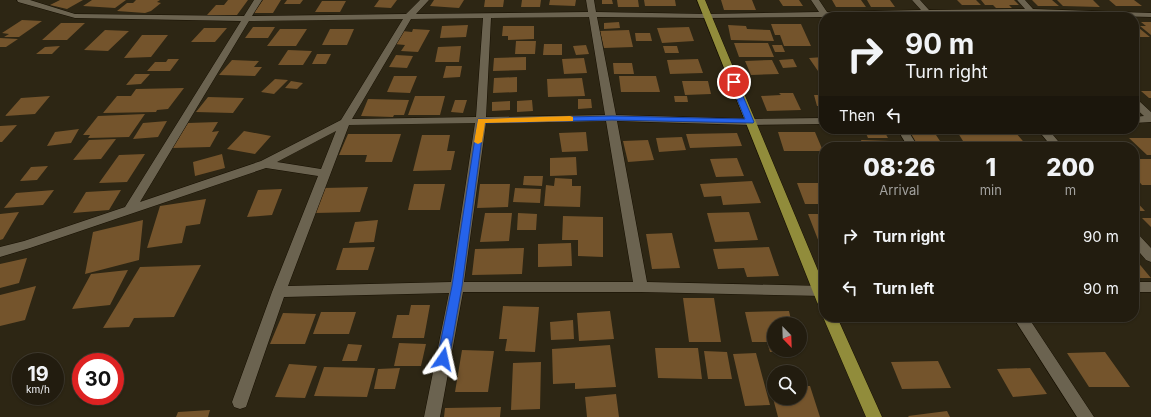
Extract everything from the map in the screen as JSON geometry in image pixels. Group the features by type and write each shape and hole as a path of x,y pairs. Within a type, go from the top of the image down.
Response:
{"main road":[{"path":"701,0 819,288"},
{"path":"832,322 874,417"}],"street":[{"path":"21,0 75,16 205,19 591,14 819,16"},
{"path":"130,209 258,0"},
{"path":"240,402 279,292 345,122 409,16 425,0"},
{"path":"590,0 591,14 612,118 641,287"},
{"path":"815,0 822,12"},
{"path":"916,0 926,12"},
{"path":"1021,0 1033,12"},
{"path":"1139,15 1151,15"},
{"path":"432,417 457,286 481,120 487,16"},
{"path":"1139,107 1151,118"},
{"path":"0,252 26,245 264,164 345,122 612,118 750,122 819,121"},
{"path":"1139,119 1151,118"},
{"path":"1046,134 1054,142"},
{"path":"264,164 326,172"},
{"path":"1139,243 1151,258"},
{"path":"279,292 457,286 641,287 819,295"},
{"path":"1139,287 1151,287"},
{"path":"1023,322 1086,417"}],"building":[{"path":"60,0 83,0 67,9 50,5"},
{"path":"92,0 126,0 115,8 83,6"},
{"path":"136,0 160,0 157,2 161,3 151,11 145,13 117,11 127,3 133,3"},
{"path":"228,0 248,0 237,15 207,15 216,5 224,5"},
{"path":"263,0 281,0 273,13 254,13"},
{"path":"287,0 303,0 300,4 284,4"},
{"path":"379,0 397,0 391,8 374,7"},
{"path":"434,0 464,0 459,8 430,6"},
{"path":"485,0 504,0 503,7 484,7"},
{"path":"522,0 541,0 540,7 521,7"},
{"path":"550,0 576,0 575,6 549,5"},
{"path":"602,0 612,0 613,4 602,4"},
{"path":"617,0 638,0 639,7 618,7"},
{"path":"644,0 675,0 676,6 645,6"},
{"path":"721,0 752,0 756,10 724,10"},
{"path":"779,0 799,0 803,6 783,6"},
{"path":"832,0 861,0 866,7 836,7"},
{"path":"867,0 890,0 895,7 871,7"},
{"path":"957,0 976,0 981,5 962,5"},
{"path":"981,0 1014,0 1019,5 1009,5 1012,8 996,8 993,5 985,5"},
{"path":"1032,0 1052,0 1059,6 1038,6"},
{"path":"1057,0 1093,0 1100,7 1063,6"},
{"path":"1109,0 1134,0 1142,6 1116,6"},
{"path":"322,1 346,1 340,12 315,12"},
{"path":"22,20 42,21 19,37 4,37 9,34 2,33"},
{"path":"619,22 620,28 604,29 604,23"},
{"path":"1141,22 1151,22 1151,35 1140,26 1146,26"},
{"path":"61,23 85,23 67,40 42,40"},
{"path":"771,24 801,24 811,46 784,46 780,35 775,35"},
{"path":"468,25 466,37 440,38 442,26"},
{"path":"728,25 746,26 747,29 770,30 774,41 731,40"},
{"path":"503,26 534,26 534,39 508,40 508,36 502,36"},
{"path":"253,27 275,27 268,38 245,38"},
{"path":"689,27 694,41 662,43 657,28"},
{"path":"204,28 227,28 215,42 191,42"},
{"path":"1139,28 1150,37 1139,37"},
{"path":"280,29 307,29 296,46 267,46"},
{"path":"330,29 354,29 347,45 322,45"},
{"path":"413,29 430,30 418,52 401,51 405,45 394,44 402,31 412,32"},
{"path":"105,30 129,31 108,51 84,50"},
{"path":"629,30 633,47 604,48 600,31"},
{"path":"635,33 650,33 652,41 636,41"},
{"path":"142,35 168,35 151,57 124,58"},
{"path":"0,38 18,39 6,47 0,47"},
{"path":"516,41 536,41 535,54 515,54"},
{"path":"734,43 768,43 774,57 739,57"},
{"path":"544,44 562,44 562,55 543,55"},
{"path":"586,45 589,54 576,55 573,46"},
{"path":"772,45 782,45 785,52 775,52"},
{"path":"60,46 52,54 36,54 45,47"},
{"path":"461,46 459,62 435,62 438,47"},
{"path":"663,46 677,46 679,53 665,53"},
{"path":"288,50 312,51 303,65 278,65"},
{"path":"317,54 331,54 326,64 312,64"},
{"path":"396,55 413,56 407,68 389,67"},
{"path":"526,57 526,70 493,71 494,58"},
{"path":"819,57 819,71 818,71 809,58"},
{"path":"584,58 587,73 564,74 562,59"},
{"path":"168,59 179,59 170,71 147,71 155,62 166,62"},
{"path":"698,59 703,73 670,74 667,60"},
{"path":"793,59 797,67 783,68 779,60"},
{"path":"232,60 259,61 254,67 262,67 255,76 219,75"},
{"path":"772,60 779,74 751,75 745,61"},
{"path":"613,63 632,63 634,74 614,74"},
{"path":"446,66 462,66 460,77 443,78"},
{"path":"135,74 150,74 141,84 126,85"},
{"path":"394,76 417,76 410,93 387,92"},
{"path":"619,76 656,76 660,92 621,92"},
{"path":"517,77 517,92 493,93 494,78"},
{"path":"582,78 585,96 548,97 547,79"},
{"path":"275,79 288,80 274,94 261,92"},
{"path":"291,81 303,83 297,89 285,88"},
{"path":"682,81 708,81 711,94 685,95"},
{"path":"184,88 168,109 157,110 156,112 103,113 117,96 131,96 136,89"},
{"path":"1141,91 1151,91 1151,98 1149,98"},
{"path":"779,93 793,93 801,110 767,111 761,96 781,95"},
{"path":"814,95 819,95 819,106 817,106"},
{"path":"50,96 35,114 5,116 21,98"},
{"path":"415,96 445,96 440,115 408,115"},
{"path":"674,96 687,96 688,102 675,102"},
{"path":"208,97 244,98 233,113 196,112"},
{"path":"368,99 409,100 404,115 394,115 393,117 361,116"},
{"path":"578,99 591,99 592,108 578,109"},
{"path":"455,100 467,100 463,113 451,112"},
{"path":"532,100 533,111 517,112 517,101"},
{"path":"510,101 510,110 492,111 492,102"},
{"path":"145,114 129,137 88,138 90,135 83,135 98,116"},
{"path":"167,121 158,137 133,139 143,123"},
{"path":"218,122 212,132 219,131 210,147 172,148 188,123"},
{"path":"17,125 2,142 0,142 0,126"},
{"path":"79,129 71,143 47,146 55,132"},
{"path":"244,131 271,136 255,154 227,149"},
{"path":"586,132 588,151 562,152 559,133"},
{"path":"778,132 815,132 819,142 819,151 784,151"},
{"path":"737,133 742,146 690,148 686,134"},
{"path":"348,134 401,134 392,162 365,162 367,155 339,155"},
{"path":"866,134 886,134 888,138 868,138"},
{"path":"911,134 935,134 941,142 916,142"},
{"path":"959,134 1017,134 1024,142 969,142 963,141"},
{"path":"422,135 450,135 447,151 455,151 451,170 413,171"},
{"path":"682,137 686,150 659,152 656,138"},
{"path":"1129,138 1151,138 1151,155 1147,155 1139,147 1139,142 1133,142"},
{"path":"116,139 101,159 73,160 89,140"},
{"path":"648,140 654,160 628,162 623,141"},
{"path":"861,140 890,142 862,142"},
{"path":"145,154 127,182 99,183 119,155"},
{"path":"222,154 225,168 195,176 193,162"},
{"path":"576,157 577,175 550,176 550,158"},
{"path":"737,158 744,176 716,177 710,159"},
{"path":"1139,159 1151,159 1151,185 1142,185 1139,182"},
{"path":"48,166 37,180 20,181 31,167"},
{"path":"524,176 543,176 542,186 523,185"},
{"path":"555,178 572,179 572,186 581,186 580,207 544,206 546,185 554,186"},
{"path":"752,181 761,203 723,205 721,196 704,197 700,184"},
{"path":"797,183 819,183 819,204 805,204"},
{"path":"414,184 445,184 440,210 408,210"},
{"path":"480,184 510,184 508,207 477,208"},
{"path":"368,187 360,212 314,213 323,188"},
{"path":"515,188 541,189 540,203 513,202"},
{"path":"282,189 272,215 247,217 258,190"},
{"path":"54,190 43,205 4,208 16,193"},
{"path":"121,190 109,210 73,213 86,192"},
{"path":"206,199 200,224 186,226 182,243 147,248 160,206"},
{"path":"1139,204 1145,211 1139,211"},
{"path":"19,212 3,239 0,240 0,214"},
{"path":"749,212 758,240 715,242 707,213"},
{"path":"485,213 512,213 509,241 480,242"},
{"path":"518,213 537,214 536,230 517,230"},
{"path":"808,214 819,214 819,242"},
{"path":"563,216 603,217 603,257 578,256 578,240 562,240"},
{"path":"1142,218 1151,218 1151,227"},
{"path":"143,220 139,260 85,274 93,232"},
{"path":"378,220 374,242 349,243 355,222"},
{"path":"672,233 680,268 652,269 646,234"},
{"path":"571,243 572,266 538,267 538,244"},
{"path":"375,247 368,270 336,270 343,248"},
{"path":"769,247 779,276 747,277 744,268 718,269 713,249"},
{"path":"524,248 522,274 472,275 475,249"},
{"path":"27,258 19,283 0,288 0,264"},
{"path":"1139,264 1151,278 1139,278"},
{"path":"201,265 174,317 134,318 129,327 103,328 140,267"},
{"path":"128,270 110,305 72,309 91,274"},
{"path":"36,286 25,320 0,326 0,295"},
{"path":"683,298 714,298 721,342 689,342"},
{"path":"411,305 430,305 424,338 392,338 397,315 409,315"},
{"path":"503,306 539,307 535,352 505,351 507,339 499,339"},
{"path":"610,311 614,339 579,341 577,313"},
{"path":"789,311 790,317 767,317 767,342 752,342 745,312"},
{"path":"321,312 356,312 349,334 313,334"},
{"path":"283,313 316,314 305,344 270,344"},
{"path":"573,320 574,339 551,340 550,322"},
{"path":"399,343 426,344 421,366 394,366"},
{"path":"348,344 362,345 357,361 342,361"},
{"path":"610,345 616,387 575,389 575,383 553,384 552,349"},
{"path":"655,348 698,348 702,379 658,378"},
{"path":"462,350 494,351 488,392 455,392"},
{"path":"704,351 727,352 732,379 708,379"},
{"path":"1105,352 1130,387 1089,387 1067,353"},
{"path":"756,353 767,394 767,405 770,405 745,406 733,354"},
{"path":"938,361 951,388 902,389 891,362"},
{"path":"541,362 540,409 511,410 513,363"},
{"path":"289,364 317,366 305,398 275,397"},
{"path":"324,367 375,368 367,397 314,396"},
{"path":"400,368 395,389 374,389 378,369"},
{"path":"1030,368 1047,394 1013,397 997,369"},
{"path":"807,386 810,386 820,417 778,417 775,405 807,405"},
{"path":"616,394 619,417 587,417 585,397"},
{"path":"501,407 500,417 444,417 445,408"},
{"path":"210,410 208,417 176,417 178,412"},
{"path":"947,411 950,417 908,416"}],"slow traffic":[{"path":"478,142 481,120 570,119"}],"route":[{"path":"443,359 457,286 481,120 612,118 750,122 734,82"}]}
